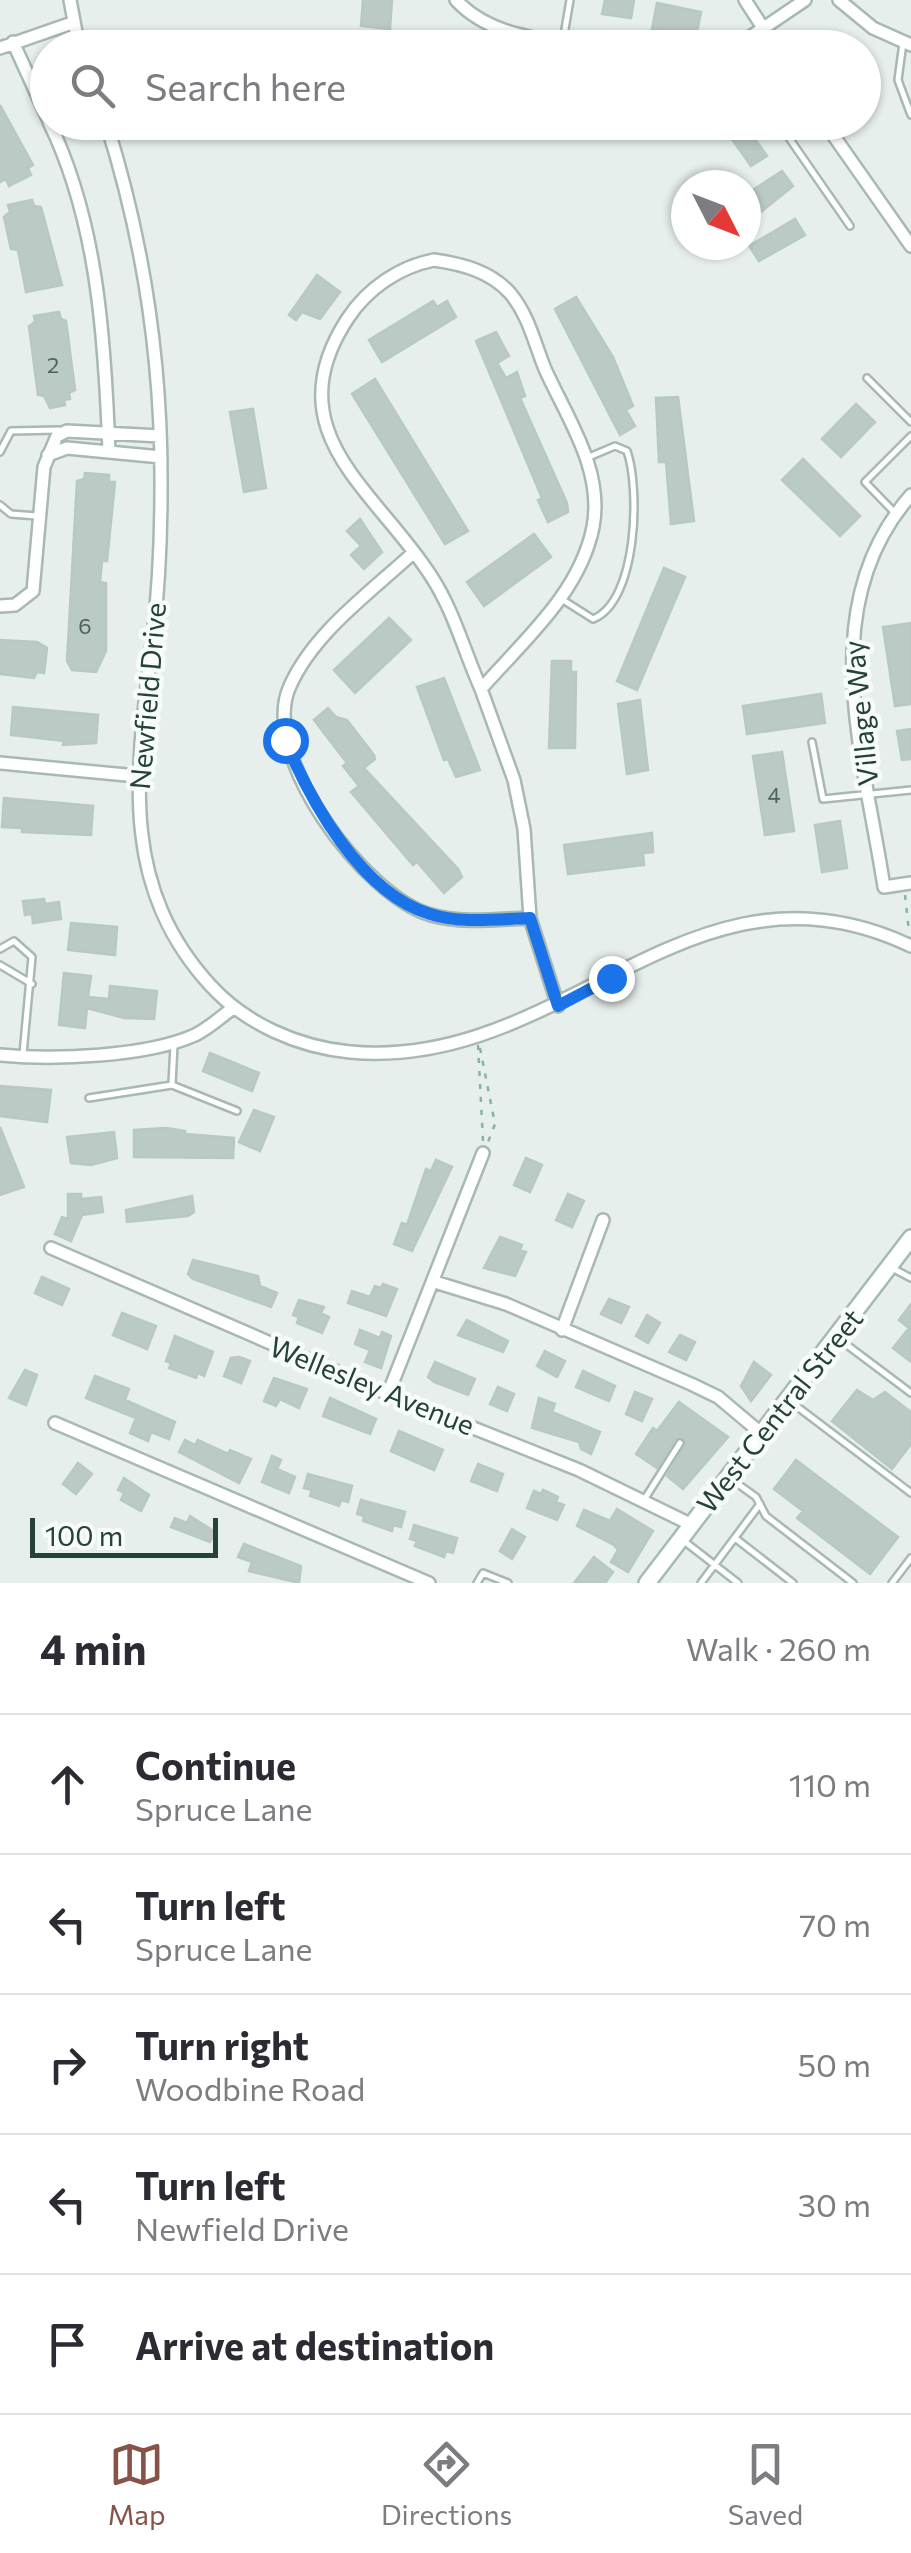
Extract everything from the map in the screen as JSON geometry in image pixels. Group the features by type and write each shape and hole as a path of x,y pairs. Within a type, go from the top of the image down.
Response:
{"main road":[{"name":"West Central Street","path":"648,1583 900,1261 911,1238"}],"street":[{"path":"70,0 74,30"},
{"path":"456,0 495,28 504,30"},
{"path":"745,0 764,29 805,0"},
{"path":"839,0 877,30"},
{"path":"50,30 72,23"},
{"path":"881,32 907,44"},
{"path":"0,48 30,37"},
{"path":"13,42 30,80"},
{"path":"56,140 72,179 92,264 109,452"},
{"name":"Newfield Drive","path":"111,140 134,230 154,353 160,436 160,548 138,776 144,850 164,918 187,958 233,1008 272,1030 338,1051 387,1053 478,1036 558,1006 681,940 757,919 843,922 911,946"},
{"path":"837,140 911,246"},
{"path":"480,688 561,598 593,527 594,494 586,458 530,322 509,292 486,274 434,260 412,264 383,281 356,306 337,335 320,402 334,452 414,552 454,618 522,818 530,918 558,1006"},
{"path":"0,606 16,605 32,590 37,516 48,455 57,436 68,430 160,436"},
{"path":"48,455 67,448 160,457"},
{"name":"Village Way","path":"908,883 884,886 851,669 852,628 866,565 895,513 911,495"},
{"path":"414,552 306,658 289,687 283,711 285,740 338,840 404,904 448,918 530,918"},
{"path":"0,763 138,776"},
{"path":"0,1055 110,1052 174,1042 206,1029 233,1008"},
{"path":"388,1394 483,1153"},
{"path":"562,1330 604,1220"},
{"name":"Wellesley Avenue","path":"51,1248 644,1500 692,1525"},
{"path":"435,1282 506,1304 718,1397 762,1434"},
{"path":"54,1423 430,1583"}],"lane":[{"path":"564,30 570,0"},
{"path":"907,44 898,80 911,115"},
{"path":"790,140 850,226"},
{"path":"867,378 911,422"},
{"path":"0,452 11,431 68,430"},
{"path":"895,513 865,482 911,436"},
{"path":"561,598 593,619 602,616 618,590 632,546 636,497 627,450 615,446 586,458"},
{"path":"0,506 11,514 37,516"},
{"path":"812,742 822,799 911,790"},
{"path":"0,950 14,940 25,946 32,957 23,1057"},
{"path":"0,965 32,984"},
{"path":"172,1084 174,1042"},
{"path":"89,1098 172,1084 237,1111"},
{"path":"900,1261 911,1278"},
{"path":"836,1338 910,1392"},
{"path":"788,1400 911,1493"},
{"path":"644,1500 680,1444"},
{"path":"729,1477 760,1504 766,1516 852,1583"},
{"path":"904,1488 911,1478"},
{"path":"700,1583 760,1504"},
{"path":"735,1538 794,1583"},
{"path":"681,1539 738,1583"},
{"path":"892,1583 911,1558"},
{"path":"476,1583 484,1573 508,1583"}],"path":[{"path":"908,883 911,946"},
{"path":"478,1036 483,1153"},
{"path":"478,1036 495,1124 483,1153"}],"building":[{"path":"363,0 392,0 390,29 361,26"},
{"path":"605,0 634,0 631,18 602,14"},
{"path":"657,3 701,12 697,30 652,29"},
{"path":"0,105 33,165 28,168 31,175 9,186 6,179 0,182"},
{"path":"732,140 756,140 767,156 751,166"},
{"path":"782,171 793,186 761,212 761,185"},
{"path":"32,200 34,206 41,207 62,285 26,292 18,250 11,249 4,217 10,212 8,205"},
{"path":"795,219 805,235 761,260 761,239"},
{"path":"317,275 340,292 320,319 302,312 296,320 289,315"},
{"path":"576,297 613,357 633,406 626,410 635,426 620,435 555,309"},
{"path":"433,301 437,307 447,301 456,317 382,362 369,340"},
{"path":"59,312 66,321 75,390 69,393 70,399 64,400 65,405 50,408 44,396 38,395 29,326 35,322 34,316"},
{"path":"496,332 509,356 497,363 506,378 517,372 525,396 520,398 567,503 568,512 548,522 538,500 542,498 476,341"},
{"path":"375,379 468,531 445,544 352,394"},
{"path":"678,397 694,521 671,524 666,462 659,462 656,398"},
{"path":"856,404 875,422 841,457 822,439"},
{"path":"253,409 266,488 244,492 230,412"},
{"path":"803,459 860,516 840,536 782,480"},
{"path":"85,473 109,475 109,482 115,482 107,561 102,561 100,582 106,583 106,651 96,672 72,670 67,661 77,481 84,479"},
{"path":"360,519 382,552 364,569 351,555 361,546 347,531"},
{"path":"534,534 551,557 484,606 467,582"},
{"path":"664,568 685,577 637,690 617,681"},
{"path":"389,618 411,640 355,693 334,670"},
{"path":"911,623 911,704 895,706 883,627"},
{"path":"0,640 37,642 47,648 44,673 37,672 34,678 0,674"},
{"path":"552,661 571,661 571,672 576,672 575,748 549,748"},
{"path":"444,678 480,770 456,777 448,759 444,760 417,687"},
{"path":"821,694 825,723 747,734 743,706"},
{"path":"640,700 648,770 627,774 618,704"},
{"path":"13,707 98,715 96,743 63,745 64,741 11,735"},
{"path":"328,708 336,717 347,720 374,755 375,759 364,768 458,869 462,877 444,893 417,862 413,865 351,792 359,786 343,766 347,763 314,720"},
{"path":"911,729 911,759 902,760 897,731"},
{"path":"782,752 794,831 765,835 753,756"},
{"path":"4,798 93,806 91,835 22,832 22,828 2,827"},
{"path":"840,821 847,868 822,872 815,825"},
{"path":"652,833 653,852 643,853 644,865 568,874 564,845"},
{"path":"44,899 45,904 59,902 61,919 33,923 32,914 25,915 23,901"},
{"path":"71,923 117,927 115,955 68,950"},
{"path":"64,973 91,976 88,997 109,999 110,986 157,991 154,1019 124,1018 87,1008 85,1028 59,1025"},
{"path":"210,1053 259,1073 252,1091 203,1071"},
{"path":"0,1086 51,1090 47,1122 0,1116"},
{"path":"254,1110 274,1117 260,1151 239,1142"},
{"path":"0,1127 24,1187 0,1195"},
{"path":"166,1128 185,1134 234,1138 233,1158 134,1157 134,1130"},
{"path":"114,1132 117,1158 91,1165 71,1163 67,1137"},
{"path":"526,1158 542,1165 530,1192 514,1185"},
{"path":"436,1160 452,1167 412,1251 394,1244 402,1223 407,1225 426,1169 431,1171"},
{"path":"68,1194 81,1194 81,1199 101,1197 103,1212 82,1215 71,1241 55,1234 62,1217 68,1219"},
{"path":"568,1194 584,1201 572,1227 556,1220"},
{"path":"192,1196 194,1212 188,1216 127,1222 126,1210"},
{"path":"500,1237 522,1245 520,1250 526,1252 515,1276 484,1268"},
{"path":"193,1260 258,1276 260,1286 277,1293 271,1307 193,1279 188,1274"},
{"path":"42,1277 69,1289 62,1305 35,1293"},
{"path":"383,1284 397,1289 386,1316 348,1303 352,1291 370,1297 375,1286 381,1288"},
{"path":"609,1299 629,1307 621,1323 601,1314"},
{"path":"299,1300 324,1307 321,1313 329,1317 322,1333 297,1323 299,1317 293,1315"},
{"path":"911,1304 911,1362 893,1348 909,1328 899,1320"},
{"path":"122,1313 156,1326 147,1349 113,1335"},
{"path":"647,1315 660,1323 648,1343 636,1336"},
{"path":"467,1320 508,1341 503,1352 458,1335"},
{"path":"360,1330 380,1338 382,1332 391,1336 381,1368 365,1362 370,1350 355,1344"},
{"path":"680,1335 695,1342 686,1360 669,1352"},
{"path":"175,1336 213,1352 204,1376 198,1373 196,1378 169,1368 171,1363 166,1361"},
{"path":"545,1351 565,1361 557,1377 537,1366"},
{"path":"231,1358 250,1361 241,1383 224,1376"},
{"path":"435,1362 475,1379 468,1395 428,1377"},
{"path":"754,1362 771,1375 751,1401 741,1386"},
{"path":"25,1370 37,1375 26,1405 9,1398"},
{"path":"583,1371 615,1386 609,1401 576,1387"},
{"path":"95,1376 129,1389 125,1400 175,1422 169,1439 151,1432 148,1441 130,1433 136,1418 86,1398"},
{"path":"274,1378 307,1389 299,1408 280,1399 276,1406 264,1401"},
{"path":"498,1387 514,1394 507,1411 490,1404"},
{"path":"857,1390 873,1400 885,1392 911,1412 911,1444 892,1469 832,1421"},
{"path":"635,1392 652,1399 642,1421 626,1414"},
{"path":"330,1398 376,1419 370,1434 323,1416"},
{"path":"539,1398 555,1404 552,1412 600,1432 591,1454 581,1449 579,1442 532,1428"},
{"path":"679,1402 728,1437 683,1489 667,1476 686,1445 684,1438 675,1439 657,1468 636,1454 653,1428 657,1431"},
{"path":"399,1431 443,1450 434,1470 391,1451"},
{"path":"185,1440 195,1445 198,1440 228,1454 230,1450 251,1459 239,1483 179,1452"},
{"path":"272,1456 281,1460 277,1469 295,1477 289,1493 262,1482"},
{"path":"796,1460 898,1537 870,1574 797,1518 803,1511 774,1489"},
{"path":"78,1463 92,1474 76,1494 63,1484"},
{"path":"478,1464 503,1474 497,1491 471,1481"},
{"path":"308,1474 352,1486 348,1502 341,1500 339,1506 310,1496 312,1490 304,1488"},
{"path":"124,1478 149,1495 141,1511 121,1500 124,1493 118,1490"},
{"path":"543,1490 558,1497 556,1502 564,1505 557,1520 527,1508 534,1491 541,1494"},
{"path":"361,1500 405,1512 401,1527 393,1525 392,1531 363,1521 364,1516 357,1514"},
{"path":"617,1509 653,1531 628,1572 611,1562 618,1550 614,1545 577,1526 584,1510 610,1521"},
{"path":"190,1516 215,1532 210,1542 171,1527 175,1518 187,1523"},
{"path":"414,1525 457,1538 453,1553 446,1551 444,1557 415,1546 417,1541 410,1539"},
{"path":"512,1529 525,1537 512,1559 500,1551"},
{"path":"244,1544 301,1566 299,1583 249,1571 252,1562 238,1557"},
{"path":"594,1557 613,1572 605,1583 574,1583"}],"route":[{"path":"285,740 338,840 404,904 448,918 530,918 558,1006 611,978"}]}
